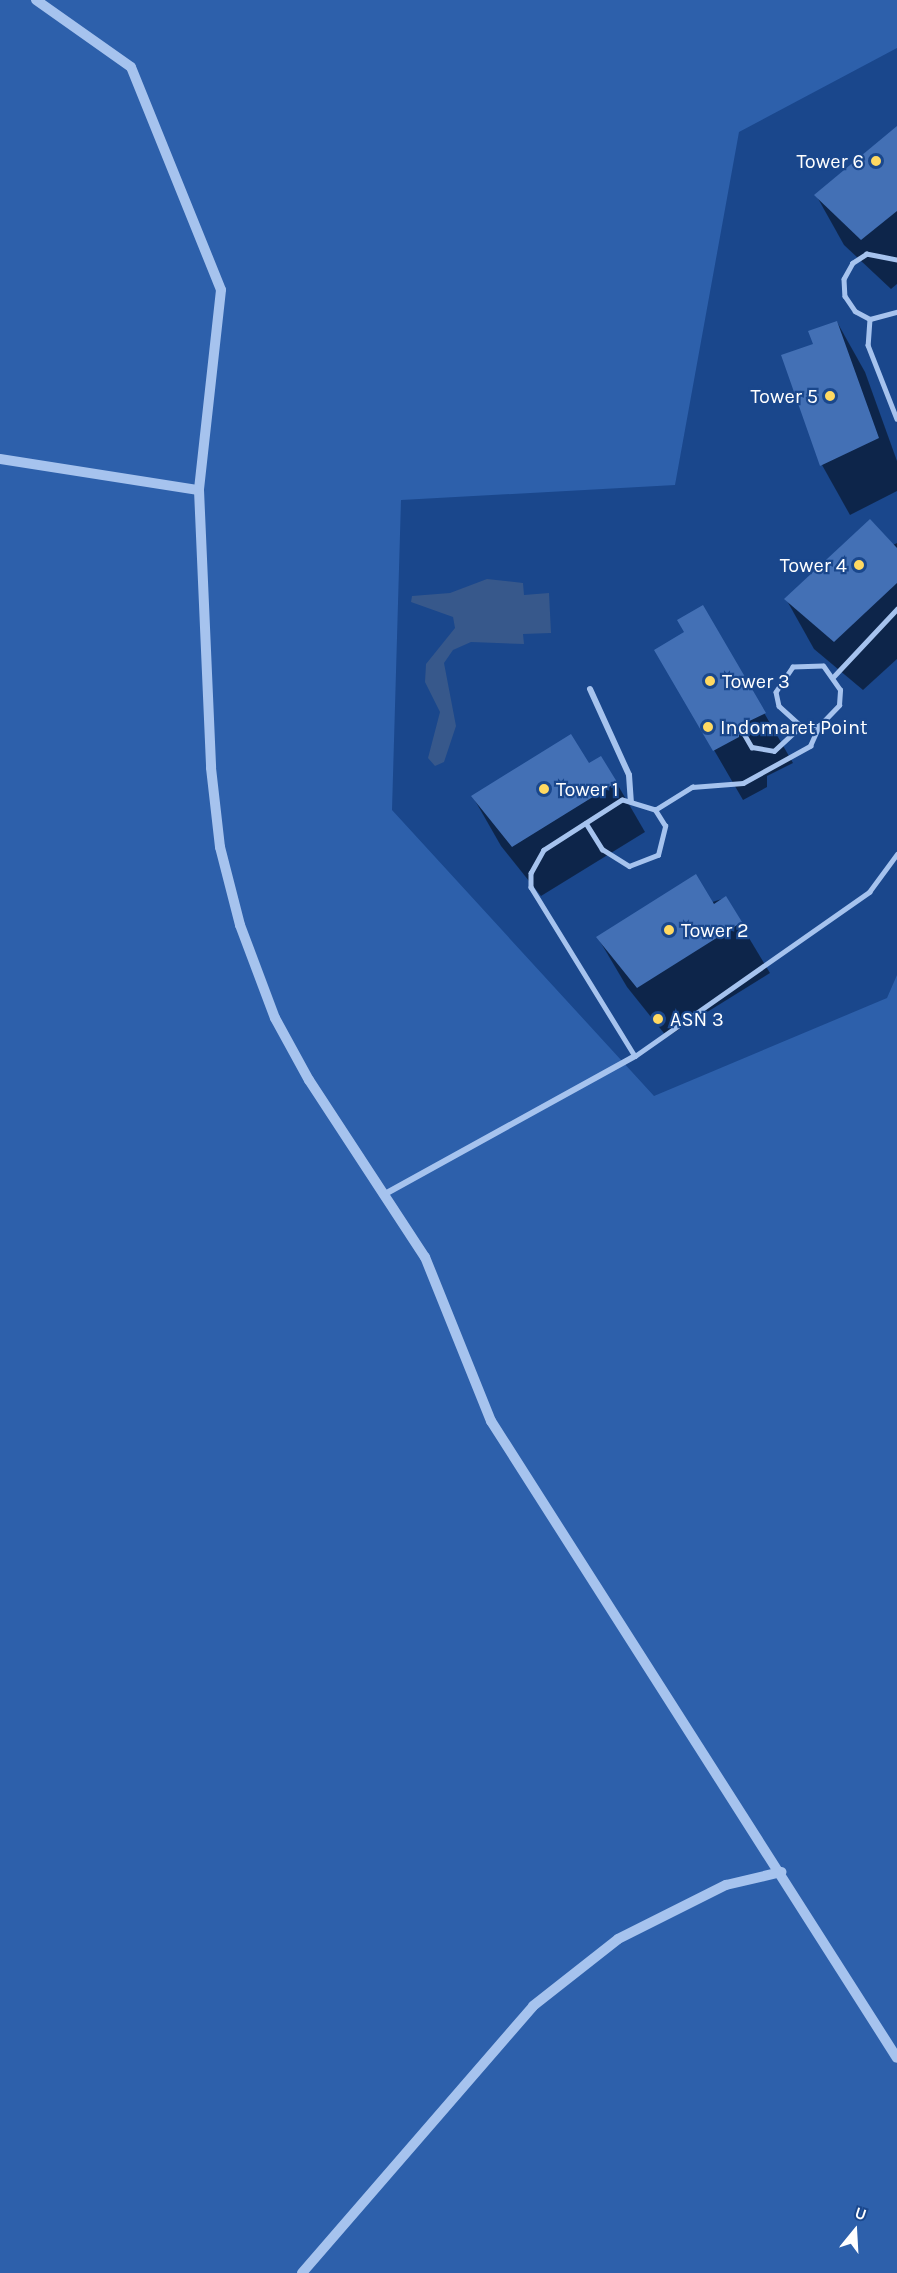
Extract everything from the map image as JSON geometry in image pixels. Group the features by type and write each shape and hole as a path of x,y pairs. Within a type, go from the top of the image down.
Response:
{"street":[{"path":"36,0 131,67 222,290 199,490 212,768 220,847 240,925 275,1018 303,1070 425,1257 491,1420 781,1872 897,2058"},
{"path":"0,459 199,490"},
{"path":"590,689 629,775 631,801"},
{"path":"385,1194 635,1056"},
{"path":"302,2273 534,2006 618,1939 726,1885 781,1872"}],"lane":[{"path":"870,319 850,303 844,279 853,263 867,254 897,260"},
{"path":"870,319 897,312"},
{"path":"870,319 868,345 897,419"},
{"path":"834,676 897,609"},
{"path":"819,726 801,726 779,706 782,677 808,663 834,676"},
{"path":"655,810 692,787 743,783 810,746 819,726 839,705 834,676"},
{"path":"742,730 752,747 774,751 801,726"},
{"path":"586,823 615,862 643,866 664,843 665,826 655,810 622,800 586,823 532,862 531,887 635,1056 869,892 897,854"}],"shaded area":[{"path":"0,0 897,0 897,48 739,132 675,485 401,500 392,810 654,1096 887,998 897,975 897,2273 0,2273"},
{"path":"487,579 523,583 524,595 549,593 551,633 523,634 524,644 471,642 453,650 444,663 456,726 444,762 435,766 428,758 440,712 425,682 426,664 455,628 453,617 411,602 412,596 450,593"}],"building":[{"name":"Tower 6","path":"897,126 897,211 861,240 814,195"},
{"name":"Tower 5","path":"837,321 879,438 820,466 781,355 813,344 808,331"},
{"name":"Tower 4","path":"870,519 897,548 897,583 834,642 784,599"},
{"name":"Tower 3","path":"703,605 766,713 739,726 739,737 713,751 654,650 684,632 677,620"},
{"name":"Tower 1","path":"571,734 589,763 601,756 617,782 512,847 471,796"},
{"name":"Tower 2","path":"696,874 714,904 726,896 742,922 637,988 596,937"}],"place":[{"name":"Tower 6","path":"876,161"},
{"name":"Tower 5","path":"830,396"},
{"name":"Tower 4","path":"859,565"},
{"name":"Tower 3","path":"710,681"},
{"name":"Indomaret Point","path":"708,727"},
{"name":"Tower 1","path":"544,789"},
{"name":"Tower 2","path":"669,930"},
{"name":"ASN 3","path":"658,1019"}]}
